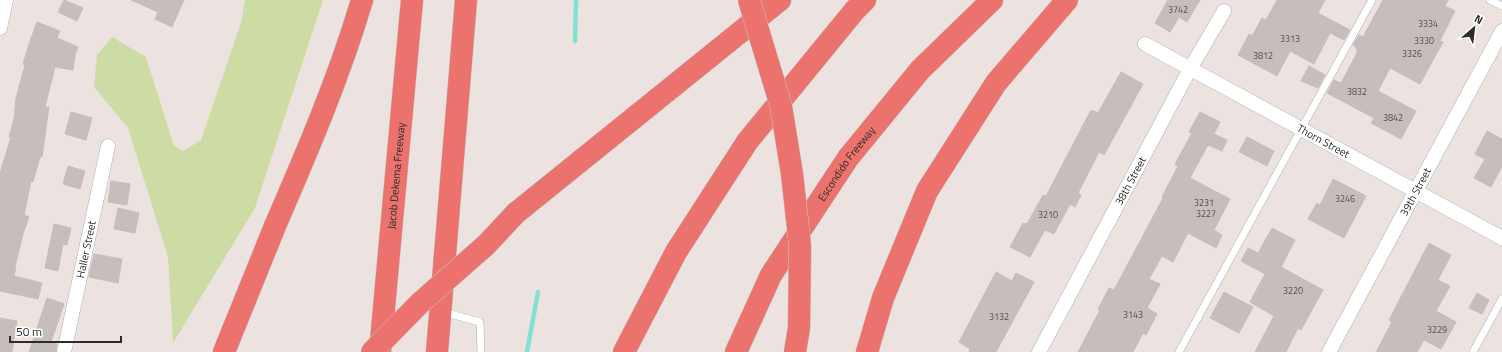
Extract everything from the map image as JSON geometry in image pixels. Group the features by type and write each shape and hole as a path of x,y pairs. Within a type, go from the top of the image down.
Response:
{"highway":[{"path":"224,352 274,228 322,116 351,38 362,0"},
{"name":"Jacob Dekema Freeway","path":"380,352 412,0"},
{"path":"437,352 466,0"},
{"path":"749,0 781,106 792,174 800,246 798,328 795,352"},
{"path":"372,352 420,302 486,245 516,213 780,0"},
{"path":"624,352 676,252 747,142 855,10 865,0"},
{"name":"Escondido Freeway","path":"736,352 771,275 848,158 920,70 992,0"},
{"path":"867,352 883,298 927,191 996,83 1067,0"}],"street":[{"path":"0,28 6,0"},
{"name":"38th Street","path":"1039,352 1190,68 1224,11"},
{"name":"39th Street","path":"1329,352 1502,31"},
{"name":"Thorn Street","path":"1145,44 1502,238"},
{"name":"Haller Street","path":"64,352 108,146"}],"lane":[{"path":"1179,352 1372,0"},
{"path":"1490,0 1502,6"},
{"path":"1473,352 1502,299"},
{"path":"441,311 480,322 481,352"}],"green space":[{"path":"245,0 323,0 255,208 173,343 168,257 128,128 94,87 97,55 112,37 146,57 174,146 183,151 201,140 241,23"}],"building":[{"path":"64,0 83,8 77,21 58,12"},
{"path":"131,0 184,0 172,27 155,19 158,12"},
{"path":"1168,0 1200,0 1187,22 1179,17 1170,32 1155,23"},
{"path":"1277,0 1325,0 1318,13 1350,30 1344,40 1330,33 1314,64 1290,51 1277,76 1238,55 1249,34 1252,36 1262,18 1266,20"},
{"path":"1383,0 1448,0 1445,6 1455,11 1440,41 1443,42 1420,84 1390,68 1378,91 1416,111 1401,139 1371,123 1374,118 1327,93 1334,80 1341,83 1358,51 1353,45 1359,35 1363,37"},
{"path":"37,22 60,31 57,38 78,47 75,55 73,70 55,67 45,107 49,107 42,157 40,157 33,182 31,181 24,215 29,217 15,267 14,276 42,283 38,299 0,291 0,173 11,137 9,137 14,119 16,98 25,65 23,64"},
{"path":"1309,66 1325,75 1318,88 1301,81"},
{"path":"1121,72 1143,84 1104,155 1099,152 1078,193 1081,195 1075,207 1070,204 1054,234 1045,230 1030,257 1010,247 1023,223 1027,224 1043,195 1046,196 1091,110 1098,113"},
{"path":"71,112 92,118 86,140 65,134"},
{"path":"1200,112 1220,122 1214,134 1227,140 1222,151 1208,145 1190,178 1230,199 1214,230 1222,235 1216,248 1188,233 1173,262 1162,256 1149,279 1160,284 1147,308 1157,314 1146,335 1143,333 1133,352 1078,352 1100,310 1098,309 1109,288 1114,290 1163,198 1162,197 1178,166 1175,164 1192,133 1189,132"},
{"path":"1487,131 1502,139 1502,166 1491,187 1474,178 1485,159 1475,154"},
{"path":"1247,137 1274,151 1267,166 1239,152"},
{"path":"68,166 85,171 80,189 63,184"},
{"path":"1333,179 1366,196 1344,238 1308,219 1317,203 1320,205"},
{"path":"111,181 130,184 127,205 108,202"},
{"path":"118,208 139,213 135,233 114,229"},
{"path":"54,224 71,228 67,245 63,244 58,271 45,268"},
{"path":"1272,228 1295,240 1281,267 1323,290 1301,330 1298,328 1286,352 1255,352 1274,316 1250,302 1265,274 1241,261 1248,248 1258,253"},
{"path":"1429,243 1451,255 1438,280 1450,286 1436,311 1456,322 1441,349 1424,340 1417,352 1376,352 1392,322 1389,320"},
{"path":"94,254 122,259 118,283 89,277"},
{"path":"996,272 1012,281 1016,273 1034,282 996,352 969,352 970,349 959,342"},
{"path":"1224,292 1253,307 1239,333 1210,318"},
{"path":"1477,293 1489,300 1482,314 1469,308"},
{"path":"47,298 64,304 51,342 57,344 56,352 29,352"},
{"path":"0,318 17,321 12,352 0,352"}],"waterway":[{"path":"575,41 576,0"},
{"path":"527,352 538,292"}]}
